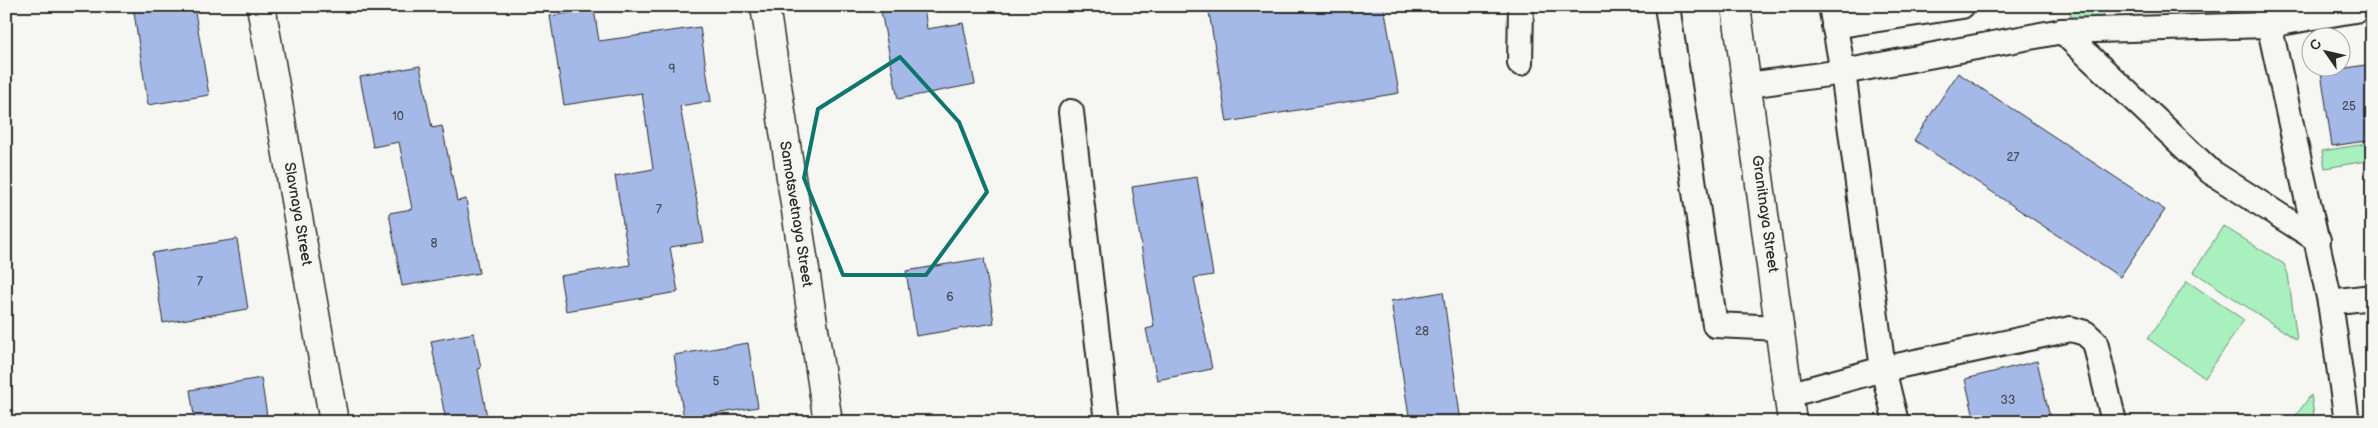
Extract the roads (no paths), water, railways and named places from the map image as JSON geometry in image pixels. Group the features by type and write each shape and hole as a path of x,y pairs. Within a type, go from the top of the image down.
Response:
{"street":[{"name":"Slavnaya Street","path":"261,6 334,422"},
{"name":"Samotsvetnaya Street","path":"765,6 828,422"},
{"name":"Granitnaya Street","path":"1736,6 1781,328 1792,422"}],"lane":[{"path":"1520,63 1521,6"},
{"path":"1667,6 1715,325 1781,328"},
{"path":"1896,422 1883,369 1843,72 1832,16 1962,6"},
{"path":"1748,85 1843,72 2062,31 2372,7"},
{"path":"2266,16 2318,240 2330,302 2347,422"},
{"path":"2062,31 2211,172 2318,240"},
{"path":"1071,112 1106,422"},
{"path":"2330,302 2372,297"},
{"path":"1788,394 1883,369 2071,329 2085,333 2095,342 2114,422"}]}
